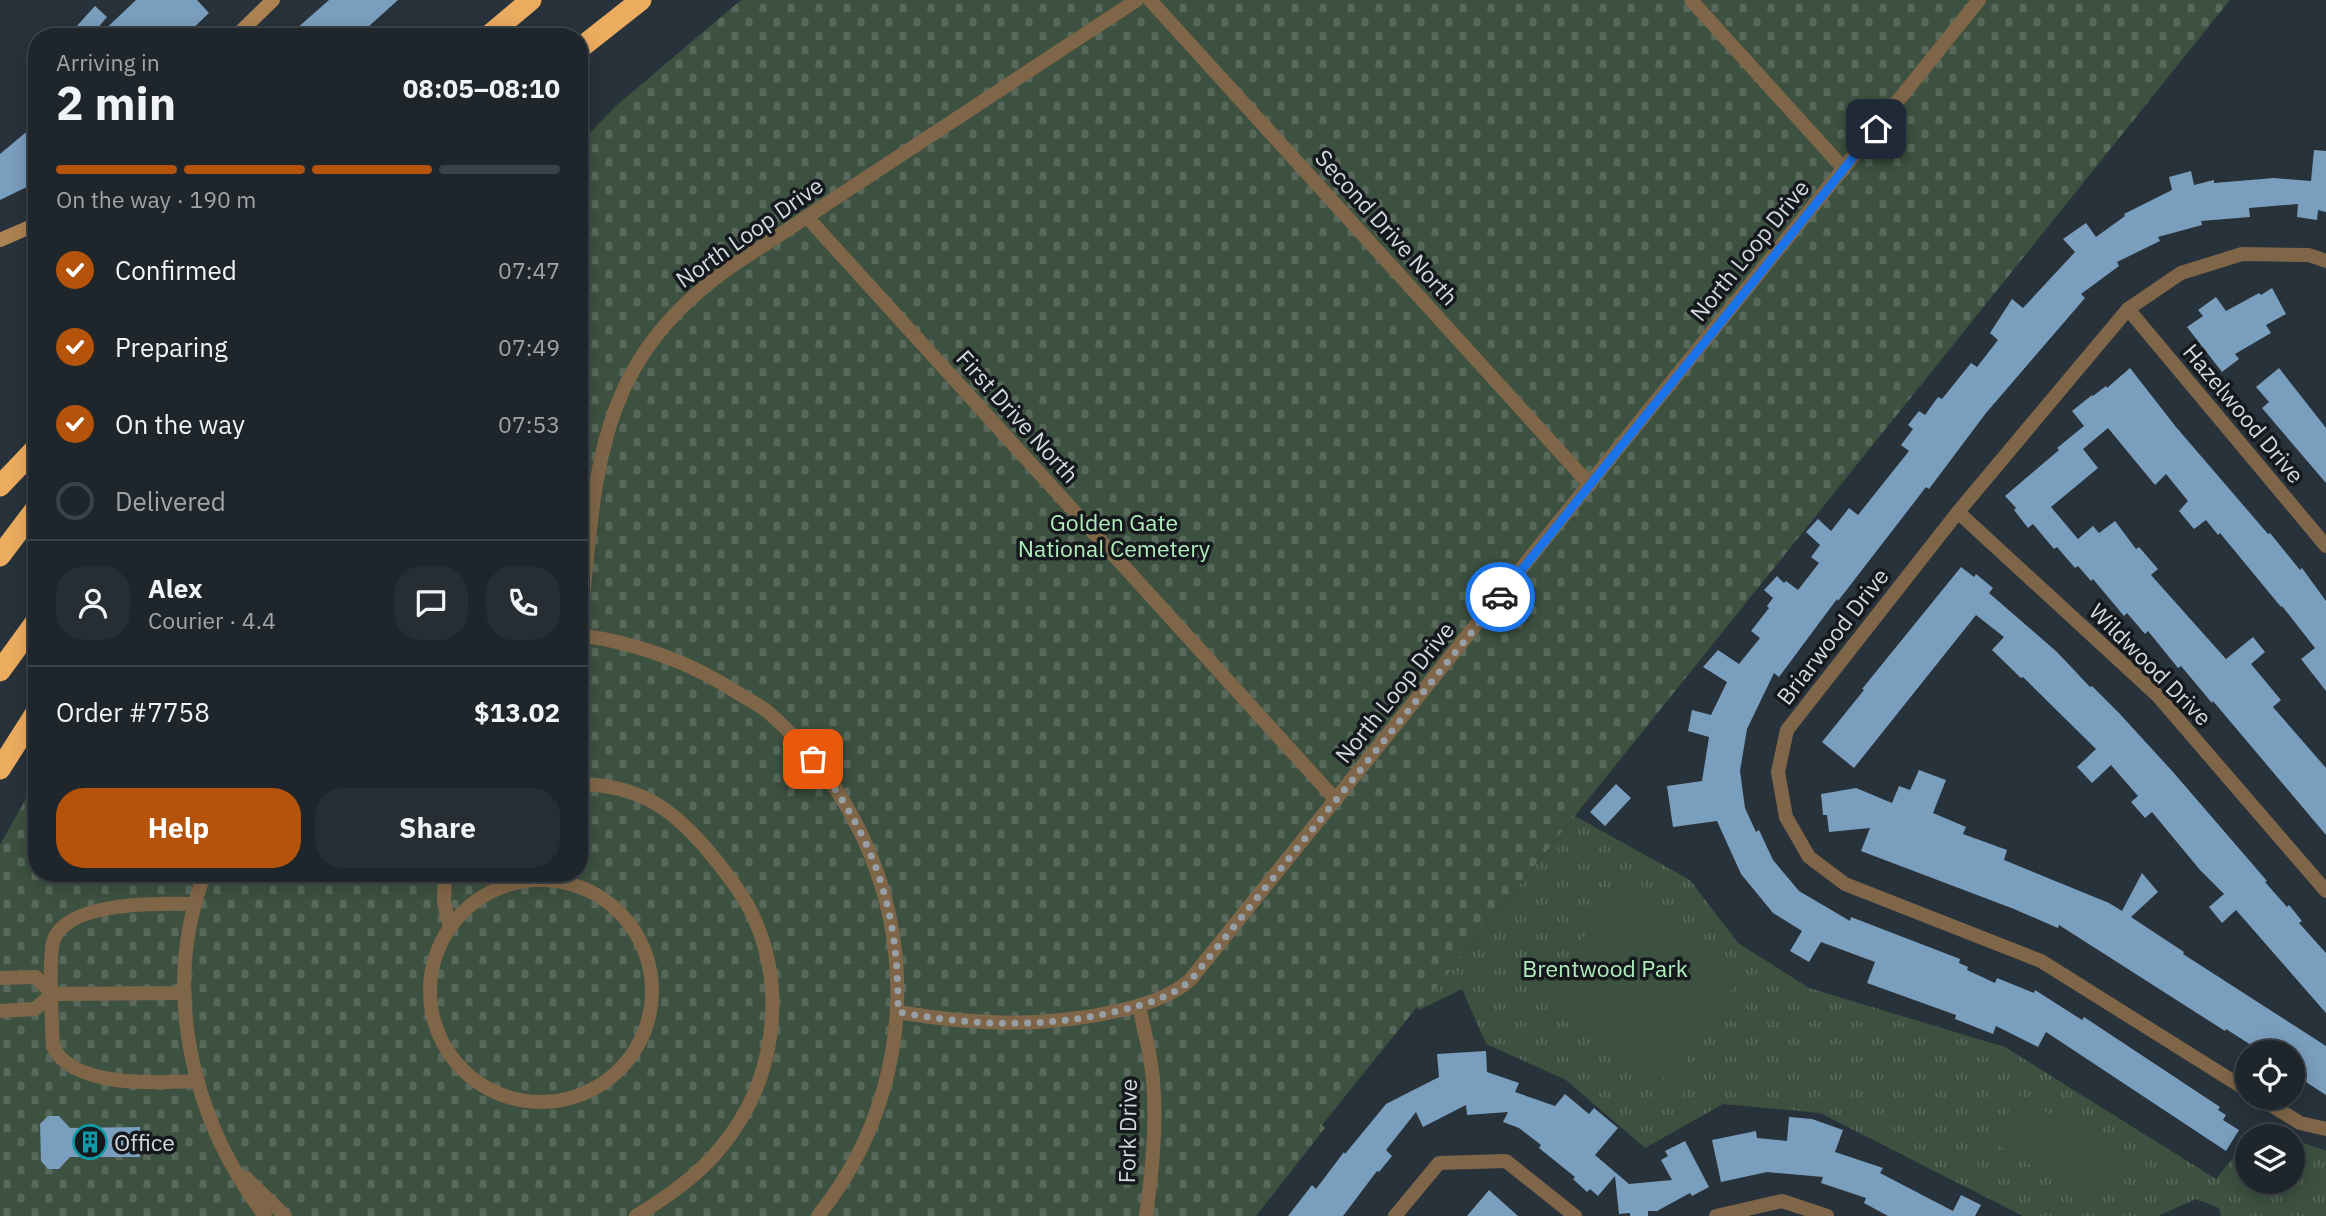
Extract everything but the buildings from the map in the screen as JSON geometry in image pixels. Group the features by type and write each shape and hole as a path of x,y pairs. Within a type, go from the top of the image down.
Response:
{"highway":[{"path":"498,28 531,0"},
{"path":"588,42 640,0"},
{"path":"0,486 28,456"},
{"path":"0,556 28,519"},
{"path":"0,671 28,632"},
{"path":"0,769 28,724"}],"street":[{"path":"244,28 273,0"},
{"name":"North Loop Drive","path":"588,561 601,453 612,415 629,377 662,328 688,300 725,271 1137,0"},
{"name":"Second Drive North","path":"1150,0 1590,485"},
{"path":"1691,0 1844,169"},
{"name":"North Loop Drive","path":"898,1012 956,1021 1015,1024 1083,1018 1139,1006 1174,993 1190,981 1979,0"},
{"name":"First Drive North","path":"807,218 1336,800"},
{"path":"0,240 28,228"},
{"name":"Briarwood Drive","path":"2235,1082 2041,961 1845,884 1809,856 1786,817 1778,772 1787,730 1958,512 2128,309 2181,273 2242,254 2309,255 2326,261"},
{"name":"Hazelwood Drive","path":"2128,309 2326,546"},
{"name":"Wildwood Drive","path":"1958,512 2157,695 2326,891"},
{"path":"588,637 669,656 705,673 766,711 813,759 853,815 873,861 884,892 896,954 898,1012 895,1040 884,1092 867,1138 828,1216"},
{"path":"588,785 613,787 645,797 673,814 686,826 728,876 747,905 760,934 769,968 772,1006 770,1043 761,1078 744,1114 728,1139 707,1162 676,1189 636,1216"},
{"path":"202,882 187,948 185,993 188,1039 197,1081 222,1149 265,1216"},
{"path":"445,882 444,902 450,928"},
{"path":"520,882 481,898 450,928 433,968 430,996 436,1026 449,1052 468,1074 491,1090 519,1100 547,1102 590,1091 614,1074 633,1052 645,1027 651,998 649,970 640,942 624,918 602,899 577,886 562,882"},
{"path":"195,904 132,904 91,914 66,925 52,942 52,994 53,1047 69,1065 99,1076 128,1082 197,1081"},
{"path":"0,978 36,977 52,994"},
{"path":"0,1011 35,1009 52,994 185,993"},
{"name":"Fork Drive","path":"1139,1006 1151,1061 1154,1099 1153,1153 1146,1216"},
{"path":"2278,1110 2300,1124 2326,1129"},
{"path":"222,1149 261,1194 285,1216"},
{"path":"1395,1216 1439,1163 1506,1161 1575,1216"},
{"path":"818,1216 842,1184"},
{"path":"1716,1216 1782,1201 1827,1216"}],"green space":[{"name":"Golden Gate National Cemetery","path":"741,0 2230,0 1419,1010 1417,1007 1322,1125 1325,1128 1256,1216 0,1216 0,845 28,795 28,882 588,882 588,135 617,105"},
{"name":"Brentwood Park","path":"1575,816 1690,880 1738,943 1809,988 2005,1047 2216,1179 2235,1156 2235,1194 2305,1194 2305,1143 2326,1151 2326,1216 2221,1216 2219,1208 2196,1199 2158,1216 2023,1216 1820,1113 1723,1104 1645,1148 1566,1080 1486,1044 1462,989 1419,1010"},
{"path":"1618,885 1745,969 1671,1083 1543,999"},
{"path":"2018,1095 2122,1157 2095,1203 1991,1141"}],"way so far":[{"path":"813,759 853,815 884,892 896,954 898,1012 995,1024 1037,1024 1111,1013 1174,993 1190,981 1500,597"}],"place":[{"name":"Office","path":"90,1142"}],"route":[{"path":"1500,597 1876,129"}]}
